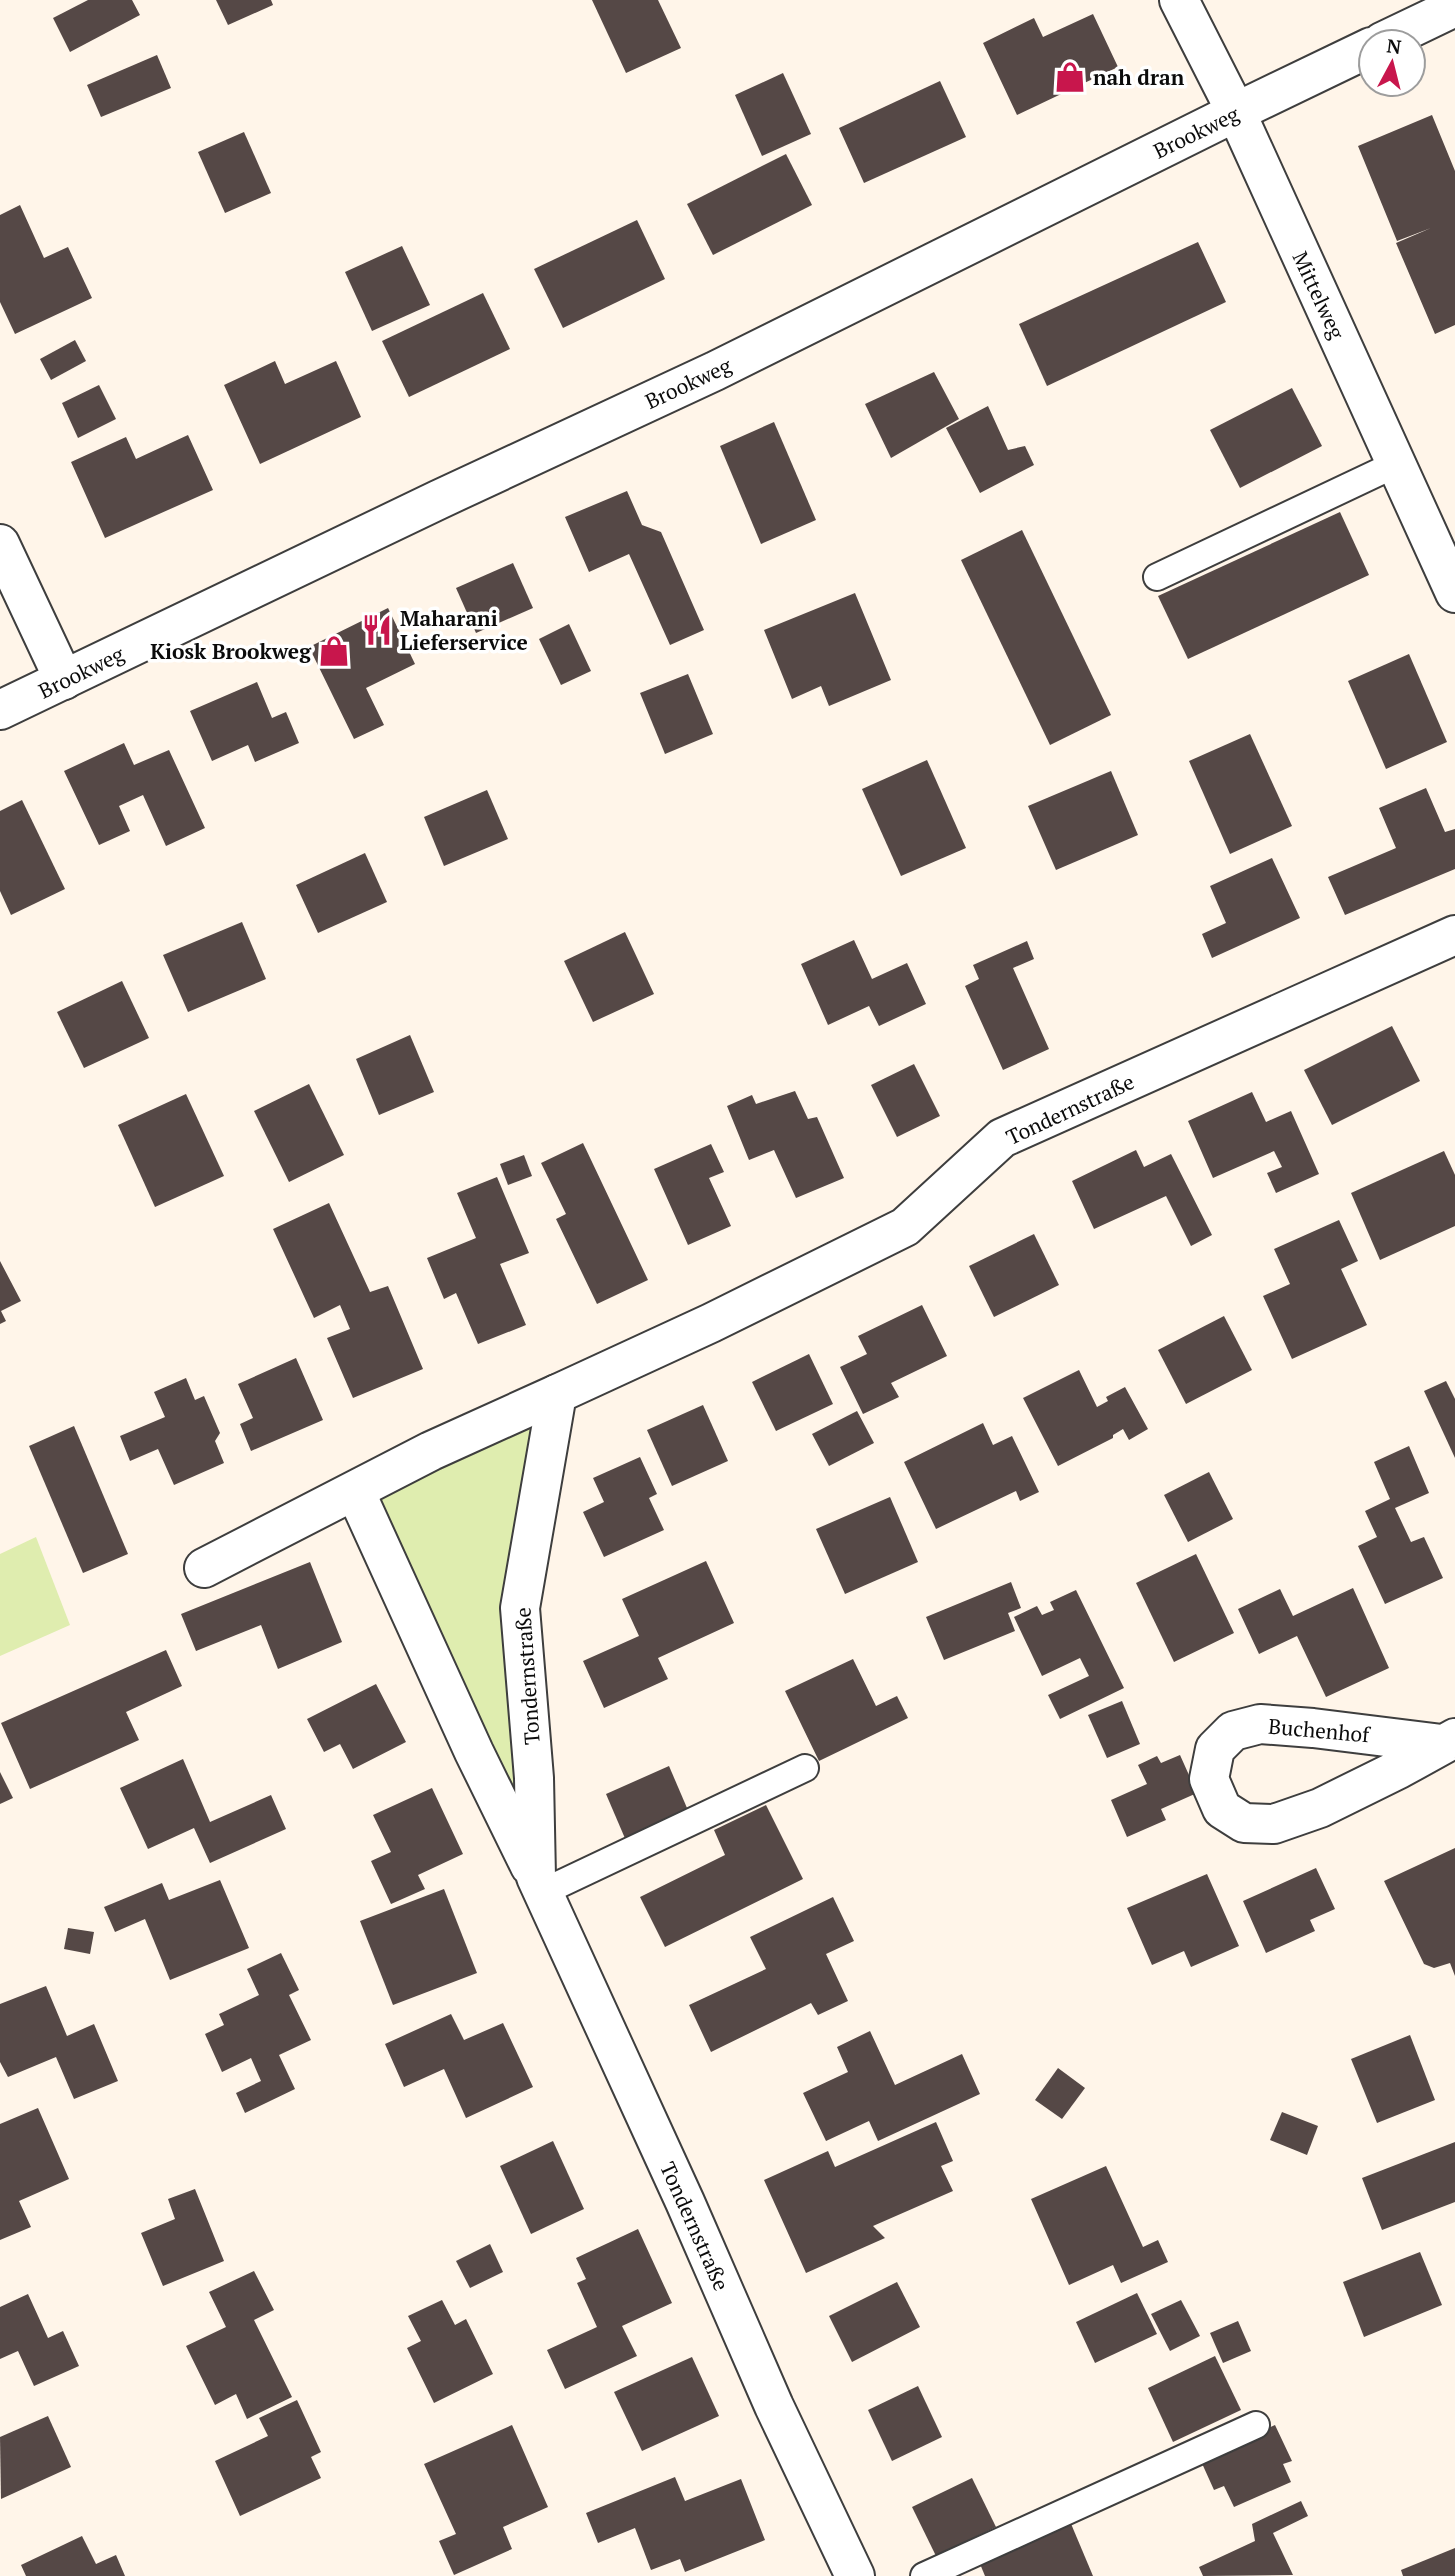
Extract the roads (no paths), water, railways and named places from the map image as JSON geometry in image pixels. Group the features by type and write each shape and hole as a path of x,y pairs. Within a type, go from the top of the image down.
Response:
{"street":[{"name":"Mittelweg","path":"1179,0 1236,112 1455,593"},
{"path":"1411,28 1455,7"},
{"name":"Brookweg","path":"0,710 426,505 715,371 1357,54"},
{"path":"0,544 64,680"},
{"name":"Tondernstraße","path":"204,1568 431,1451 711,1323 905,1227 1002,1138 1455,935"},
{"name":"Tondernstraße","path":"540,1884 520,1608 558,1394"},
{"name":"Tondernstraße","path":"355,1491 474,1752 540,1884 685,2202 774,2406 855,2576"},
{"name":"Buchenhof","path":"1260,1724 1449,1741 1320,1808 1274,1824 1244,1823 1222,1809 1209,1779 1215,1749 1233,1731 1260,1724"}],"lane":[{"path":"1157,577 1396,464"},
{"path":"540,1884 805,1768"},
{"path":"924,2576 1256,2425"}],"place":[{"name":"nah dran","path":"1070,77"},
{"name":"Maharani Lieferservice","path":"377,630"},
{"name":"Kiosk Brookweg","path":"334,651"}]}
